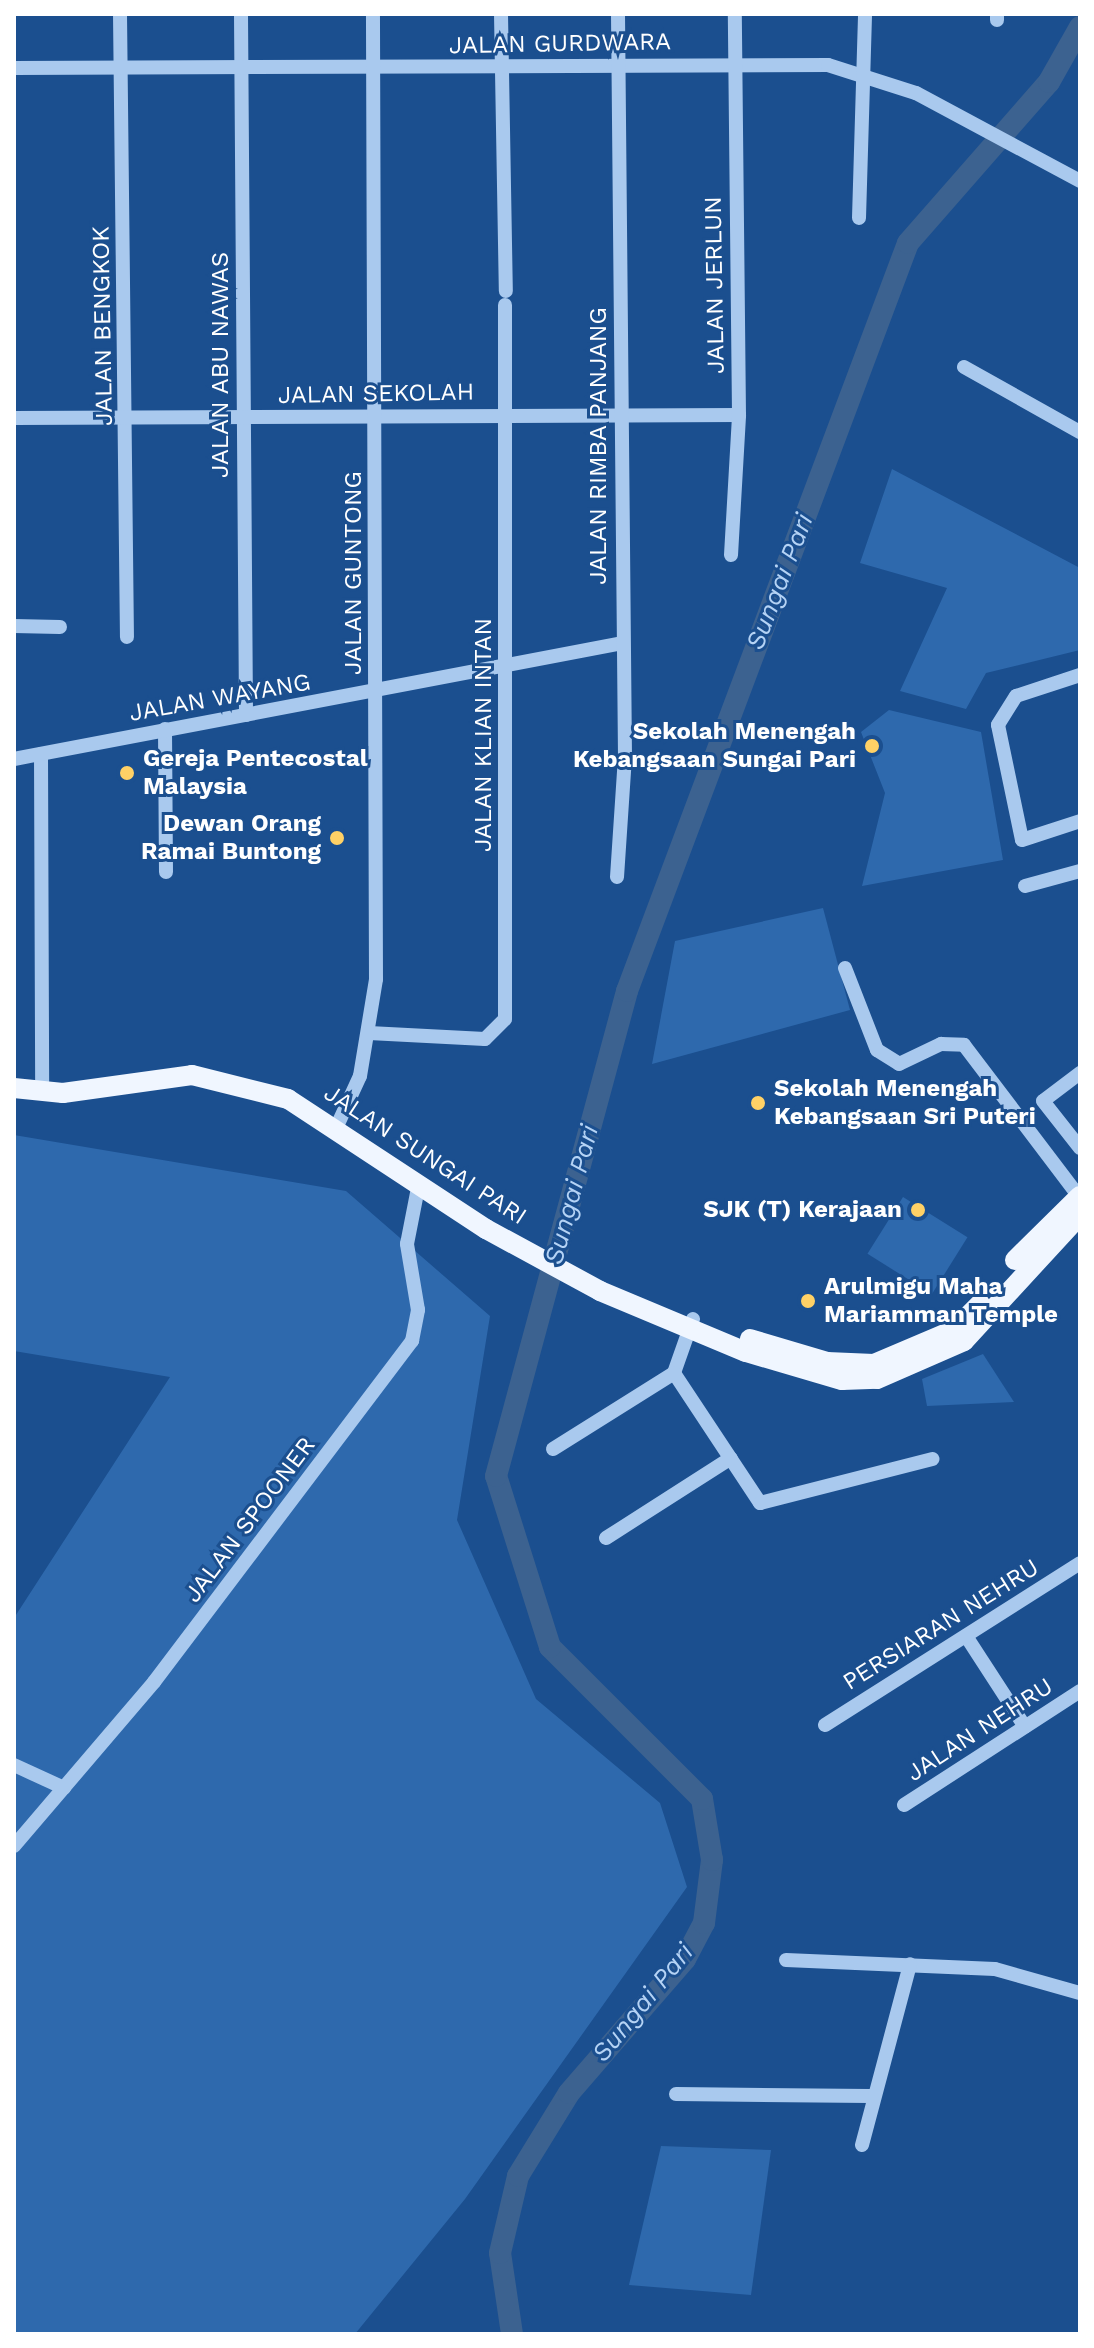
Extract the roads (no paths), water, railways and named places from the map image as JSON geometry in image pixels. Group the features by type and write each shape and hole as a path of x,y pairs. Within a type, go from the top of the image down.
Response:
{"main road":[{"name":"JALAN SUNGAI PARI","path":"14,1088 42,1088 202,1067 340,1121 489,1225"},
{"name":"JALAN SUNGAI PARI","path":"340,1121 419,1183 602,1286 691,1324 827,1362 874,1364 954,1330 1012,1276 1080,1201"}],"street":[{"name":"JALAN BENGKOK","path":"120,14 127,417 127,637"},
{"name":"JALAN ABU NAWAS","path":"241,14 246,715"},
{"name":"JALAN GUNTONG","path":"340,1121 369,1033 376,979 373,14"},
{"name":"JALAN KLIAN INTAN","path":"369,1033 485,1039 505,1019 506,414 501,14"},
{"name":"JALAN RIMBA PANJANG","path":"617,877 624,822 618,14"},
{"name":"JALAN JERLUN","path":"731,555 739,415 735,14"},
{"path":"859,218 859,71 865,14"},
{"name":"JALAN GURDWARA","path":"14,68 241,70 735,64 859,71 937,103 1080,181"},
{"path":"964,367 1080,432"},
{"name":"JALAN SEKOLAH","path":"14,418 739,415"},
{"path":"14,626 60,627"},
{"name":"JALAN WAYANG","path":"14,759 622,643"},
{"path":"1080,675 1016,696 998,725 1022,840 1080,821"},
{"path":"165,729 166,872"},
{"path":"41,754 42,1088"},
{"path":"1025,886 1080,871"},
{"path":"845,968 877,1050 899,1064 941,1044 964,1045 1080,1201"},
{"path":"1080,1073 1043,1101 1080,1148"},
{"name":"JALAN SPOONER","path":"14,1846 64,1788 412,1341 418,1310 407,1244 419,1183"},
{"path":"553,1449 674,1373 691,1324"},
{"path":"674,1373 760,1503 932,1459"},
{"path":"606,1538 731,1458"},
{"name":"PERSIARAN NEHRU","path":"825,1725 1080,1563"},
{"path":"966,1636 1025,1727"},
{"name":"JALAN NEHRU","path":"904,1805 1080,1691"},
{"path":"14,1765 64,1788"},
{"path":"786,1960 995,1969 1080,1993"},
{"path":"862,2145 870,2096 910,1964"},
{"path":"676,2094 870,2096"}],"waterway":[{"name":"Sungai Pari","path":"512,2334 500,2253 518,2176 569,2093 685,1959 704,1923 712,1860 702,1799 550,1647 496,1476 627,991 908,243 1049,82 1080,27"}],"place":[{"name":"Sekolah Menengah Kebangsaan Sungai Pari","path":"872,746"},
{"name":"Gereja Pentecostal Malaysia","path":"127,773"},
{"name":"Dewan Orang Ramai Buntong","path":"337,838"},
{"name":"Sekolah Menengah Kebangsaan Sri Puteri","path":"758,1103"},
{"name":"SJK (T) Kerajaan","path":"918,1210"},
{"name":"Arulmigu Maha Mariamman Temple","path":"808,1301"}]}
